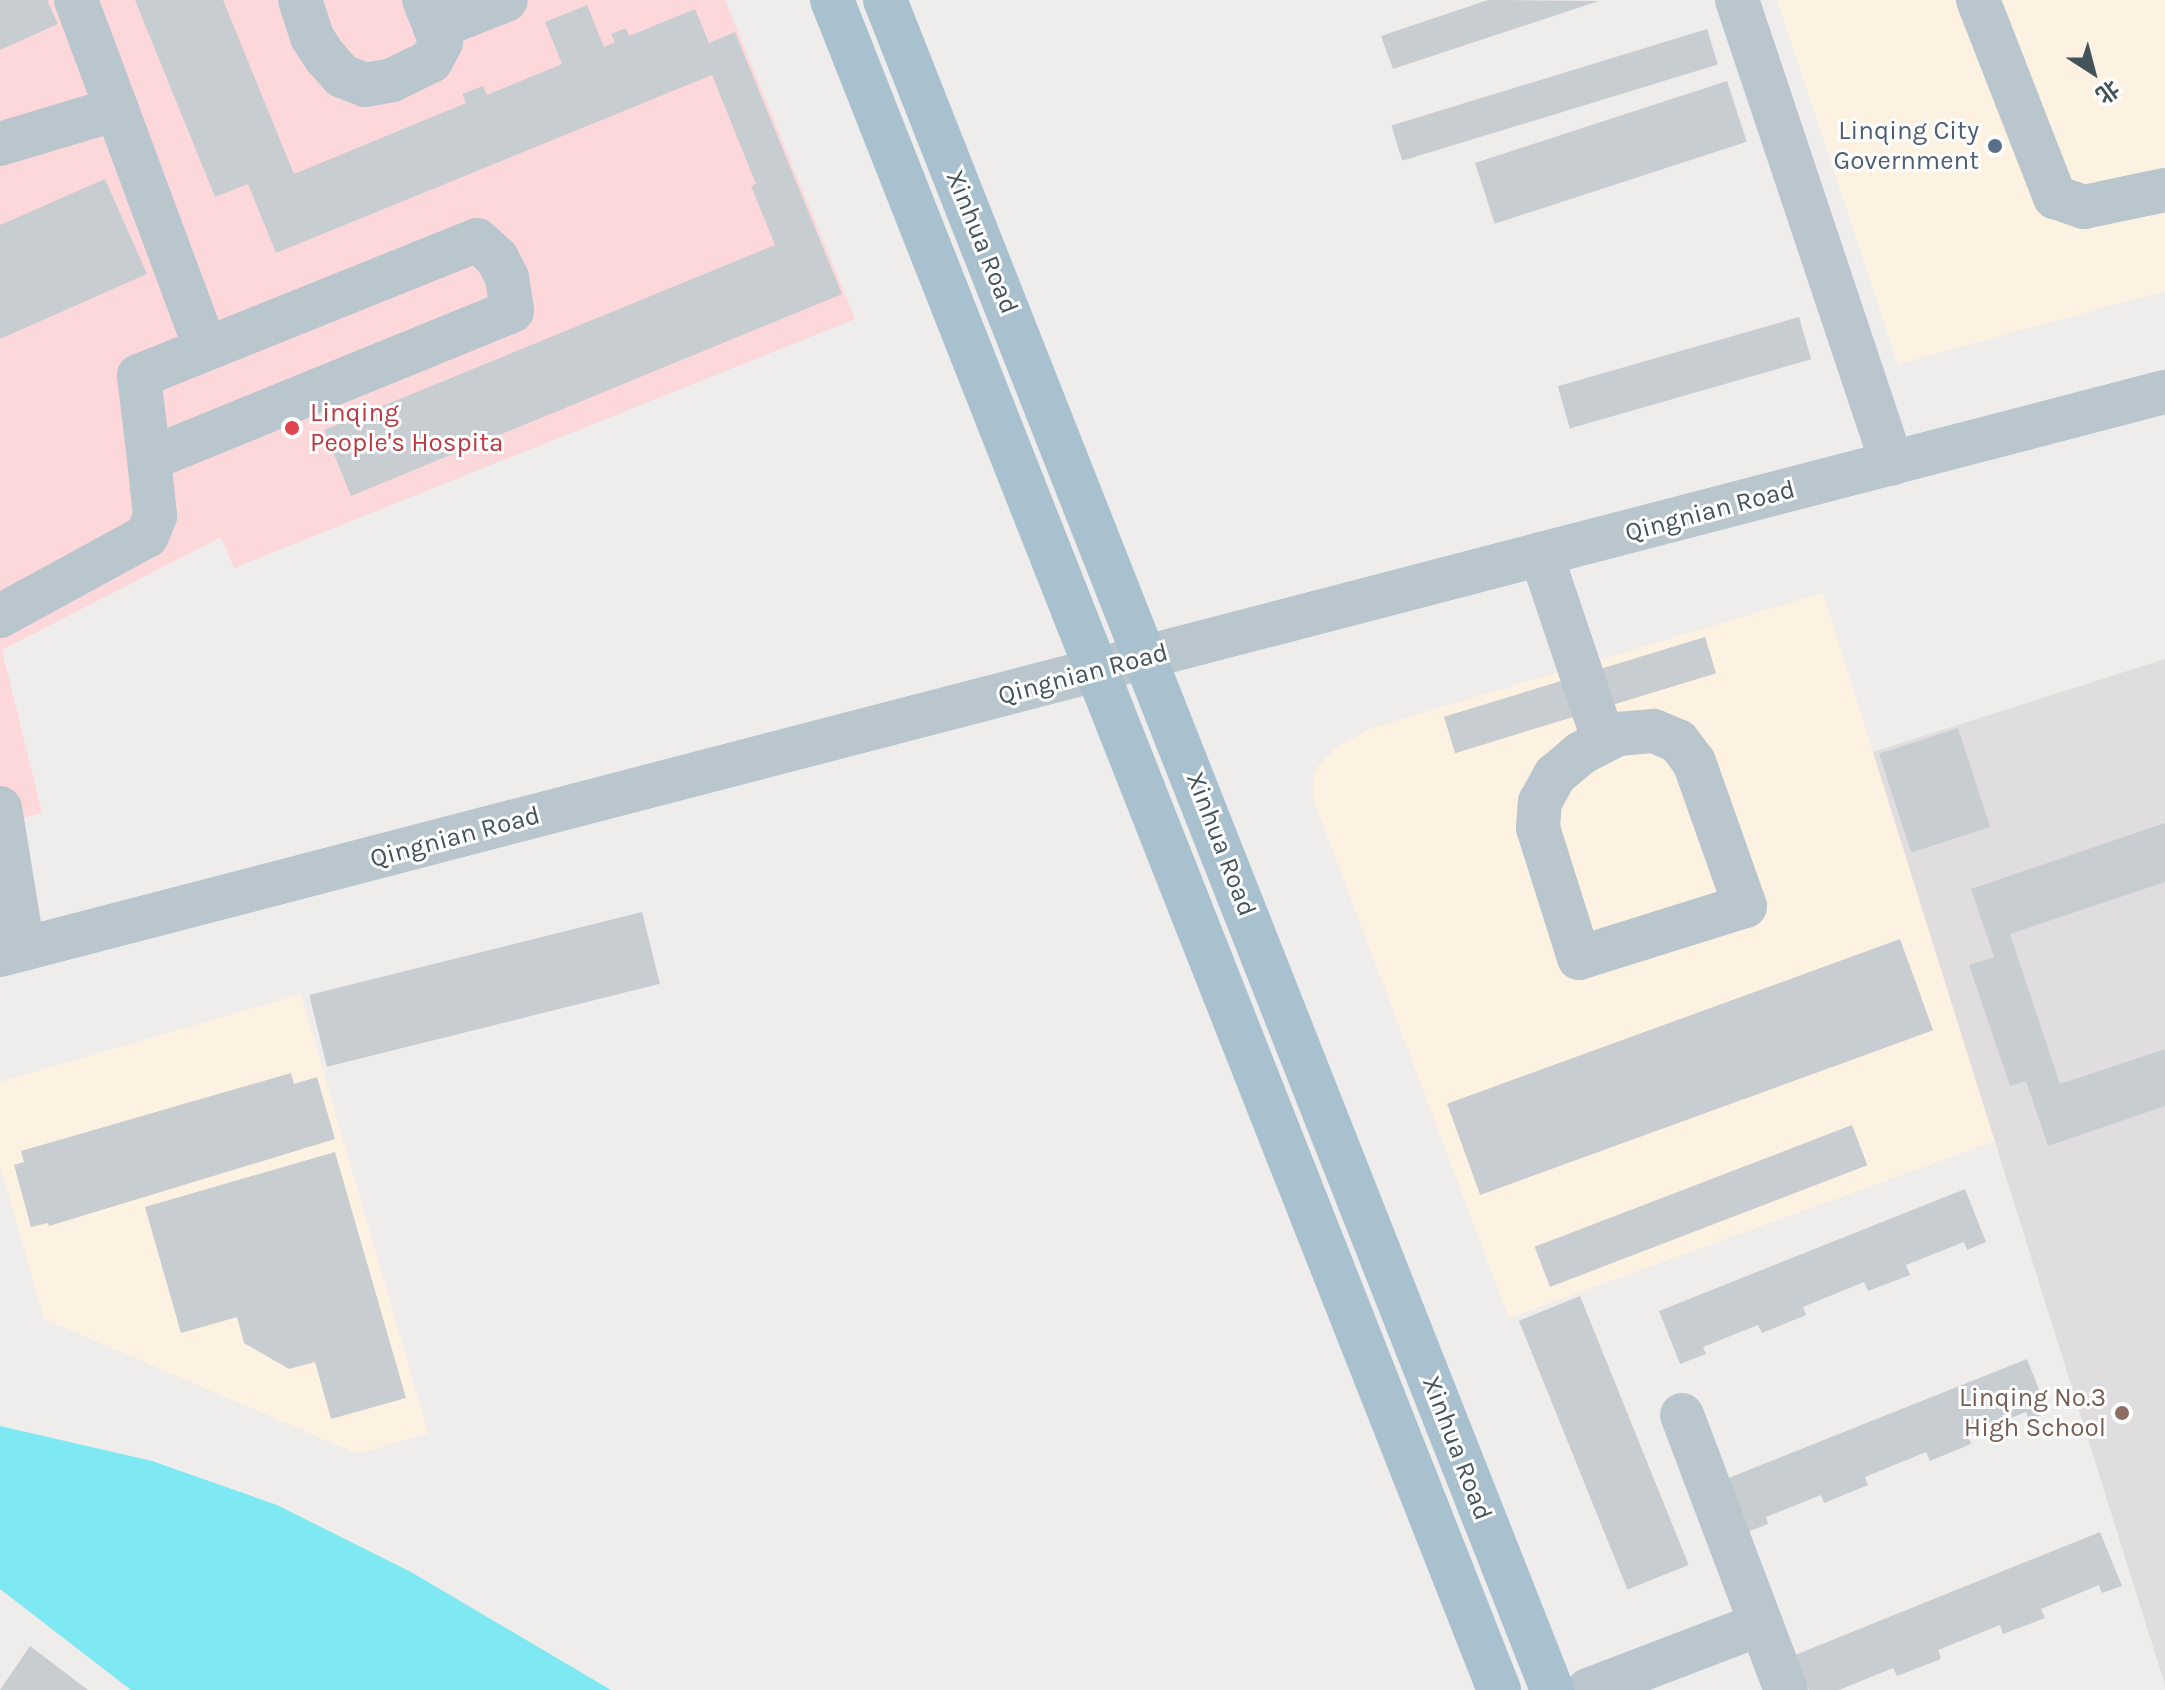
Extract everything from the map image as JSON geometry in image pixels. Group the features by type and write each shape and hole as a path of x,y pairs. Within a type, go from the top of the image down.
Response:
{"main road":[{"name":"Xinhua Road","path":"832,0 1499,1690"},
{"name":"Xinhua Road","path":"885,0 1147,657 1552,1690"}],"street":[{"path":"76,0 206,349"},
{"path":"300,0 312,37 325,57 342,76 365,85 392,80 431,61 441,42 430,14 506,0"},
{"path":"1737,0 1892,464"},
{"path":"1978,0 2055,197 2084,207 2165,190"},
{"path":"0,144 117,109"},
{"path":"0,616 147,536 155,516 139,376 477,240 497,258 507,278 512,311 149,459"},
{"name":"Qingnian Road","path":"12,952 2165,392"},
{"path":"1541,554 1604,741"},
{"path":"1654,731 1678,741 1694,762 1745,906 1579,958 1538,828 1540,802 1555,775 1581,753 1604,741 1618,734 1654,731"},
{"path":"0,808 12,952"},
{"path":"1682,1415 1786,1690"},
{"path":"1588,1690 1761,1624"}],"shaded area":[{"name":"Linqing People's Hospita","path":"0,0 725,0 855,319 234,568 221,537 2,650 42,813 0,823"},
{"name":"Linqing City Government","path":"1777,0 2165,0 2165,291 1898,364"},
{"path":"1823,593 1995,1141 1509,1318 1313,798 1313,776 1337,747 1372,728"},
{"name":"Linqing No.3 High School","path":"2165,659 2165,1685 1873,752"},
{"path":"301,994 428,1433 358,1454 44,1319 0,1165 0,1082"}],"water":[{"path":"0,1426 152,1461 277,1505 411,1572 611,1690 131,1690 0,1589"}],"building":[{"path":"0,0 47,0 58,24 0,50"},
{"path":"135,0 223,0 294,174 466,103 462,94 483,86 487,95 562,64 545,22 587,5 604,47 615,42 611,34 626,28 629,36 695,9 709,43 735,32 842,294 351,496 324,430 775,245 751,186 756,184 712,75 276,253 248,184 215,197"},
{"path":"1488,0 1599,1 1393,69 1381,36"},
{"path":"1707,29 1718,64 1402,161 1391,125"},
{"path":"1727,81 1747,142 1495,224 1475,163"},
{"path":"105,179 147,274 0,339 0,225"},
{"path":"1799,317 1811,359 1570,428 1558,386"},
{"path":"1705,637 1716,673 1455,753 1444,717"},
{"path":"1958,728 1990,827 1911,853 1879,754"},
{"path":"2165,823 2165,882 2010,934 2060,1084 2165,1049 2165,1106 2048,1146 2026,1081 2010,1086 1969,965 1994,957 1971,889"},
{"path":"642,912 660,984 327,1067 309,995"},
{"path":"1900,939 1933,1030 1480,1195 1447,1104"},
{"path":"291,1073 294,1084 317,1077 335,1139 49,1226 48,1223 31,1227 14,1165 24,1162 21,1151"},
{"path":"1852,1125 1867,1165 1550,1287 1535,1247"},
{"path":"335,1152 406,1398 331,1419 315,1362 289,1369 244,1343 237,1317 181,1333 145,1207"},
{"path":"1965,1189 1986,1242 1967,1250 1964,1242 1906,1265 1910,1275 1868,1291 1864,1282 1803,1307 1806,1315 1762,1333 1758,1325 1703,1347 1706,1354 1680,1364 1659,1311"},
{"path":"1580,1296 1689,1565 1627,1590 1519,1321"},
{"path":"2027,1359 2048,1412 2029,1420 2026,1412 1968,1435 1971,1444 1930,1461 1926,1452 1865,1477 1868,1485 1824,1503 1821,1495 1766,1517 1768,1524 1742,1534 1721,1481"},
{"path":"2100,1532 2122,1586 2102,1593 2099,1585 2041,1609 2045,1618 2003,1634 2000,1625 1938,1650 1941,1659 1897,1676 1893,1668 1839,1690 1809,1690 1795,1655"},
{"path":"30,1646 88,1690 0,1690"}],"place":[{"name":"Linqing City Government","path":"1995,146"},
{"name":"Linqing People's Hospita","path":"292,428"},
{"name":"Linqing No.3 High School","path":"2122,1413"}]}
